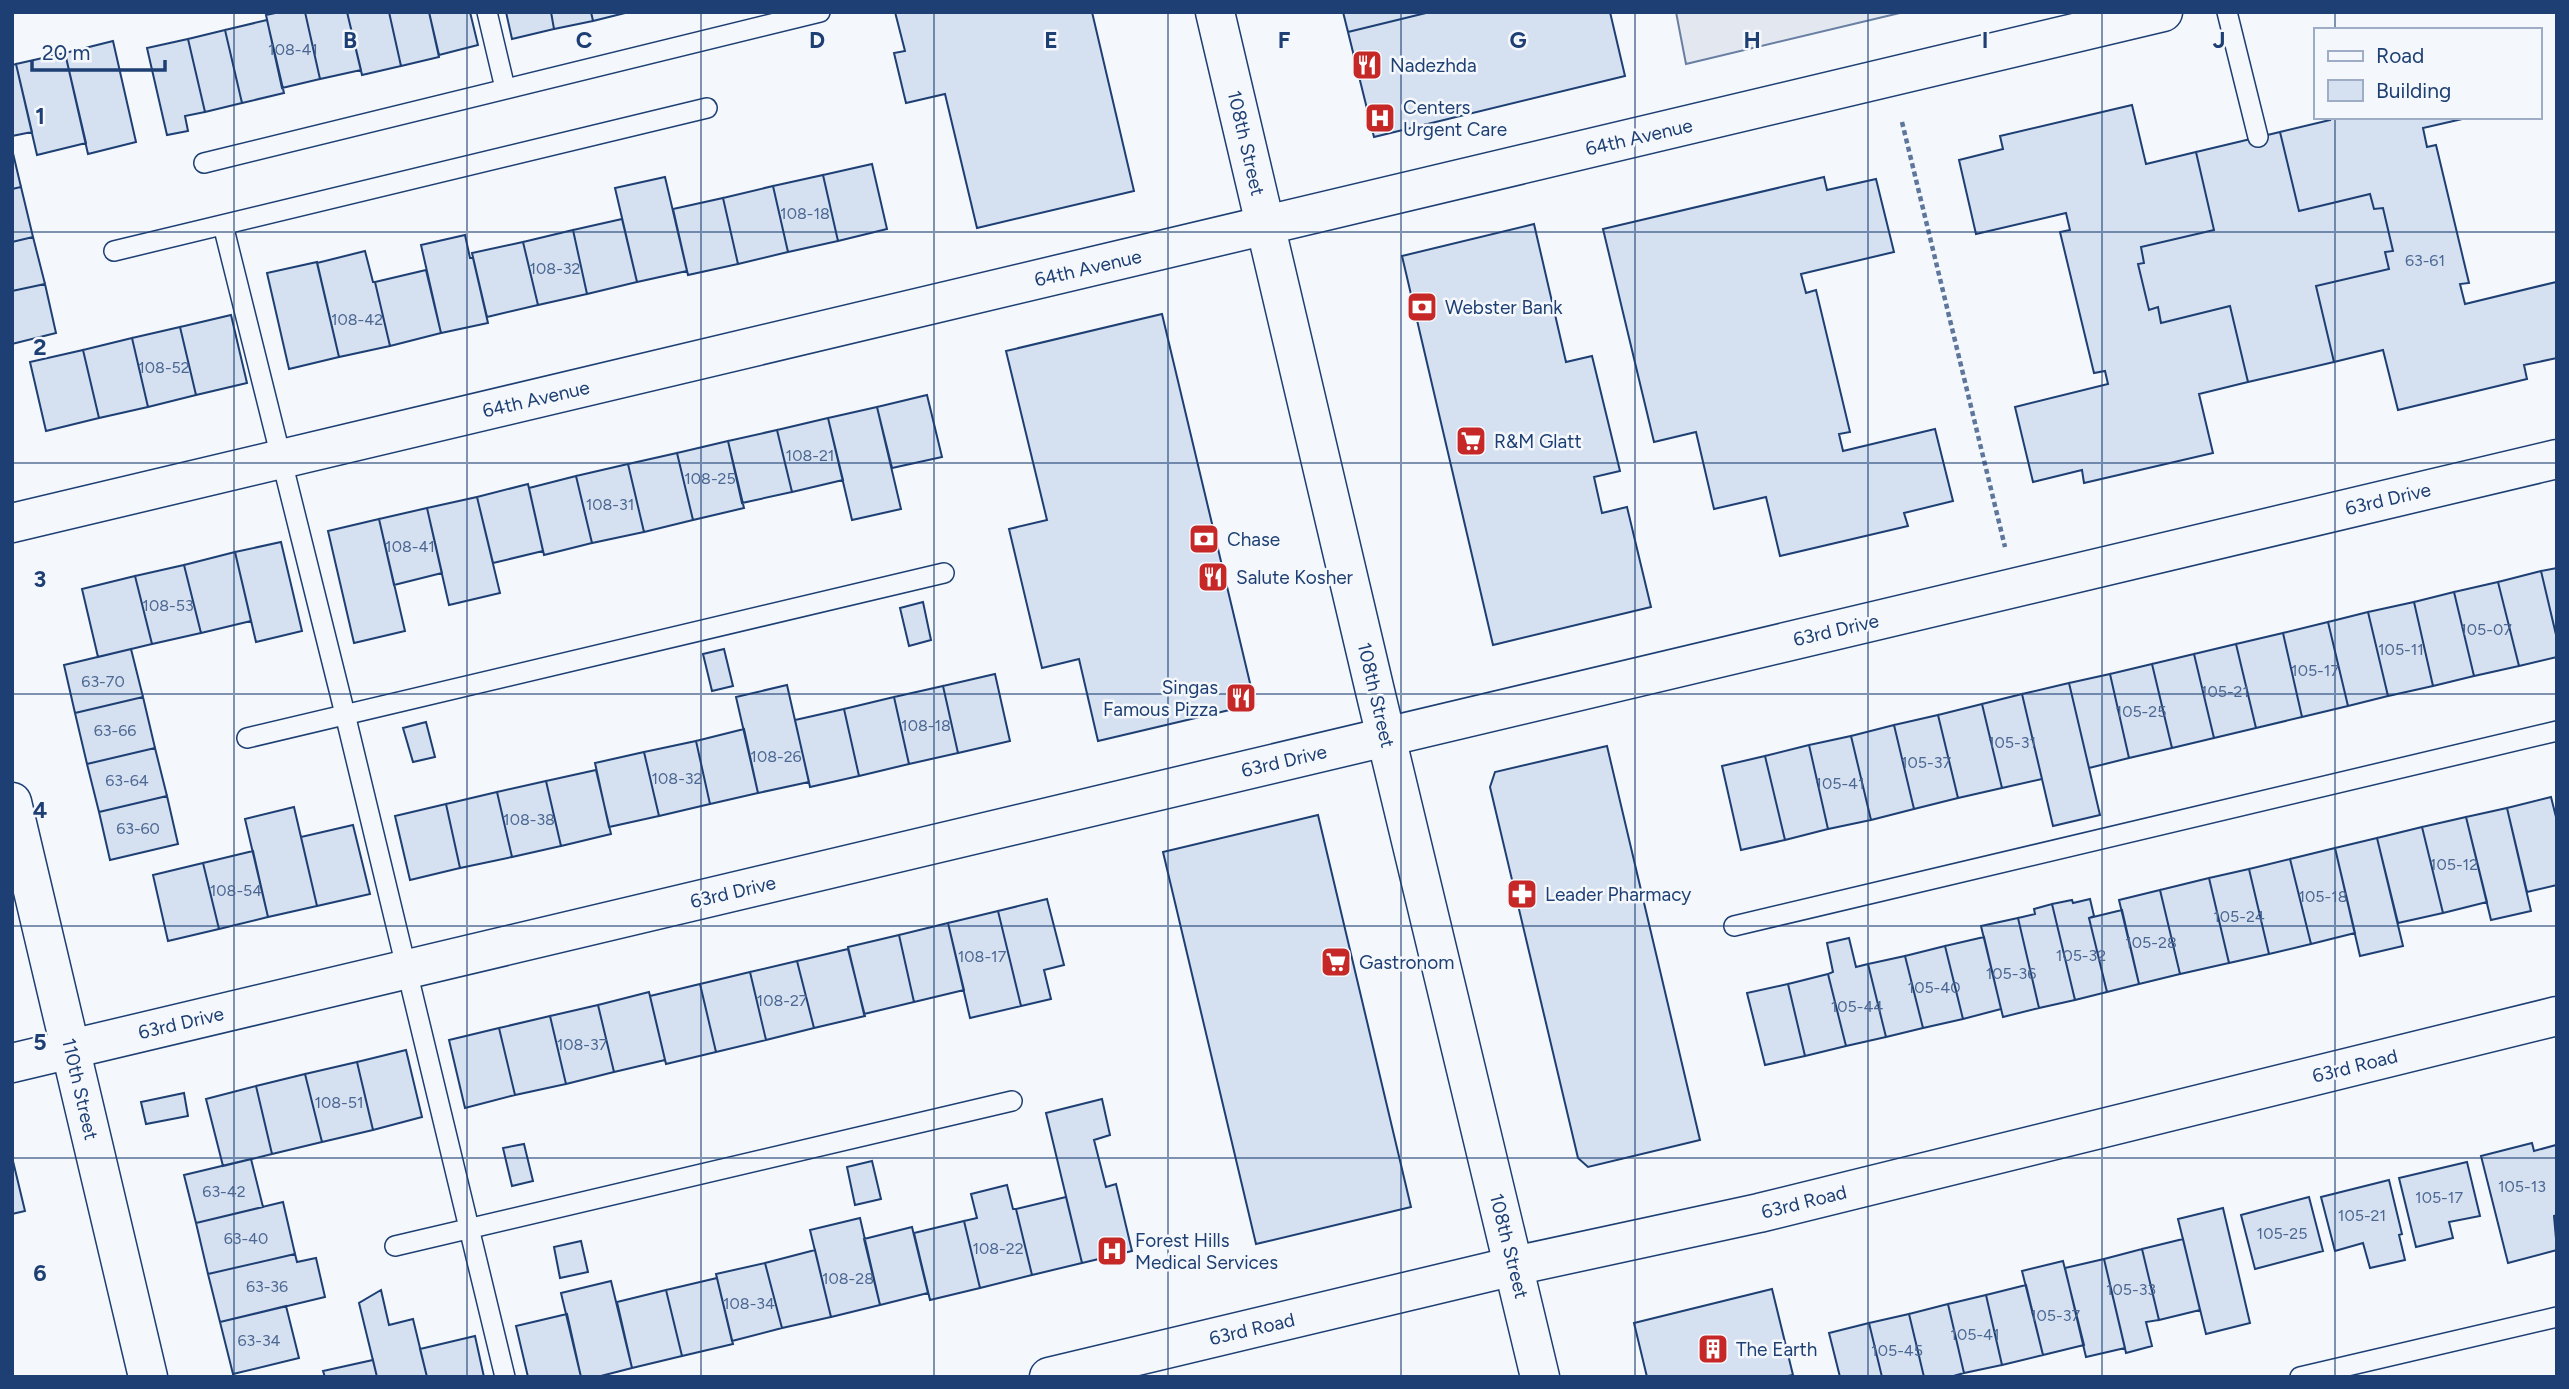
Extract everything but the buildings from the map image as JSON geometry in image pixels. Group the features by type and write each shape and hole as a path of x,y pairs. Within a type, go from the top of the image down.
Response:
{"street":[{"name":"108th Street","path":"1215,12 1541,1377"},
{"name":"64th Avenue","path":"12,523 2163,12"},
{"name":"63rd Drive","path":"12,1063 2557,459"},
{"name":"110th Street","path":"12,802 148,1377"},
{"name":"63rd Road","path":"1049,1377 1514,1266 1759,1213 2557,1016"}],"lane":[{"path":"487,12 506,89"},
{"path":"204,163 820,12"},
{"path":"2227,12 2258,137"},
{"path":"114,251 707,108"},
{"path":"223,225 345,714 505,1377"},
{"path":"247,738 944,573"},
{"path":"1734,926 2557,732"},
{"path":"395,1246 1012,1101"},
{"path":"2300,1377 2557,1317"}],"path":[{"path":"1902,122 2007,554"}],"shaded area":[{"path":"1676,12 1904,12 1686,64"}],"place":[{"name":"Nadezhda","path":"1367,65"},
{"name":"Centers Urgent Care","path":"1380,118"},
{"name":"Webster Bank","path":"1422,307"},
{"name":"R&M Glatt","path":"1471,441"},
{"name":"Chase","path":"1204,539"},
{"name":"Salute Kosher","path":"1213,577"},
{"name":"Singas Famous Pizza","path":"1241,698"},
{"name":"Leader Pharmacy","path":"1522,894"},
{"name":"Gastronom","path":"1336,962"},
{"name":"Forest Hills Medical Services","path":"1112,1251"},
{"name":"The Earth","path":"1713,1349"}]}
